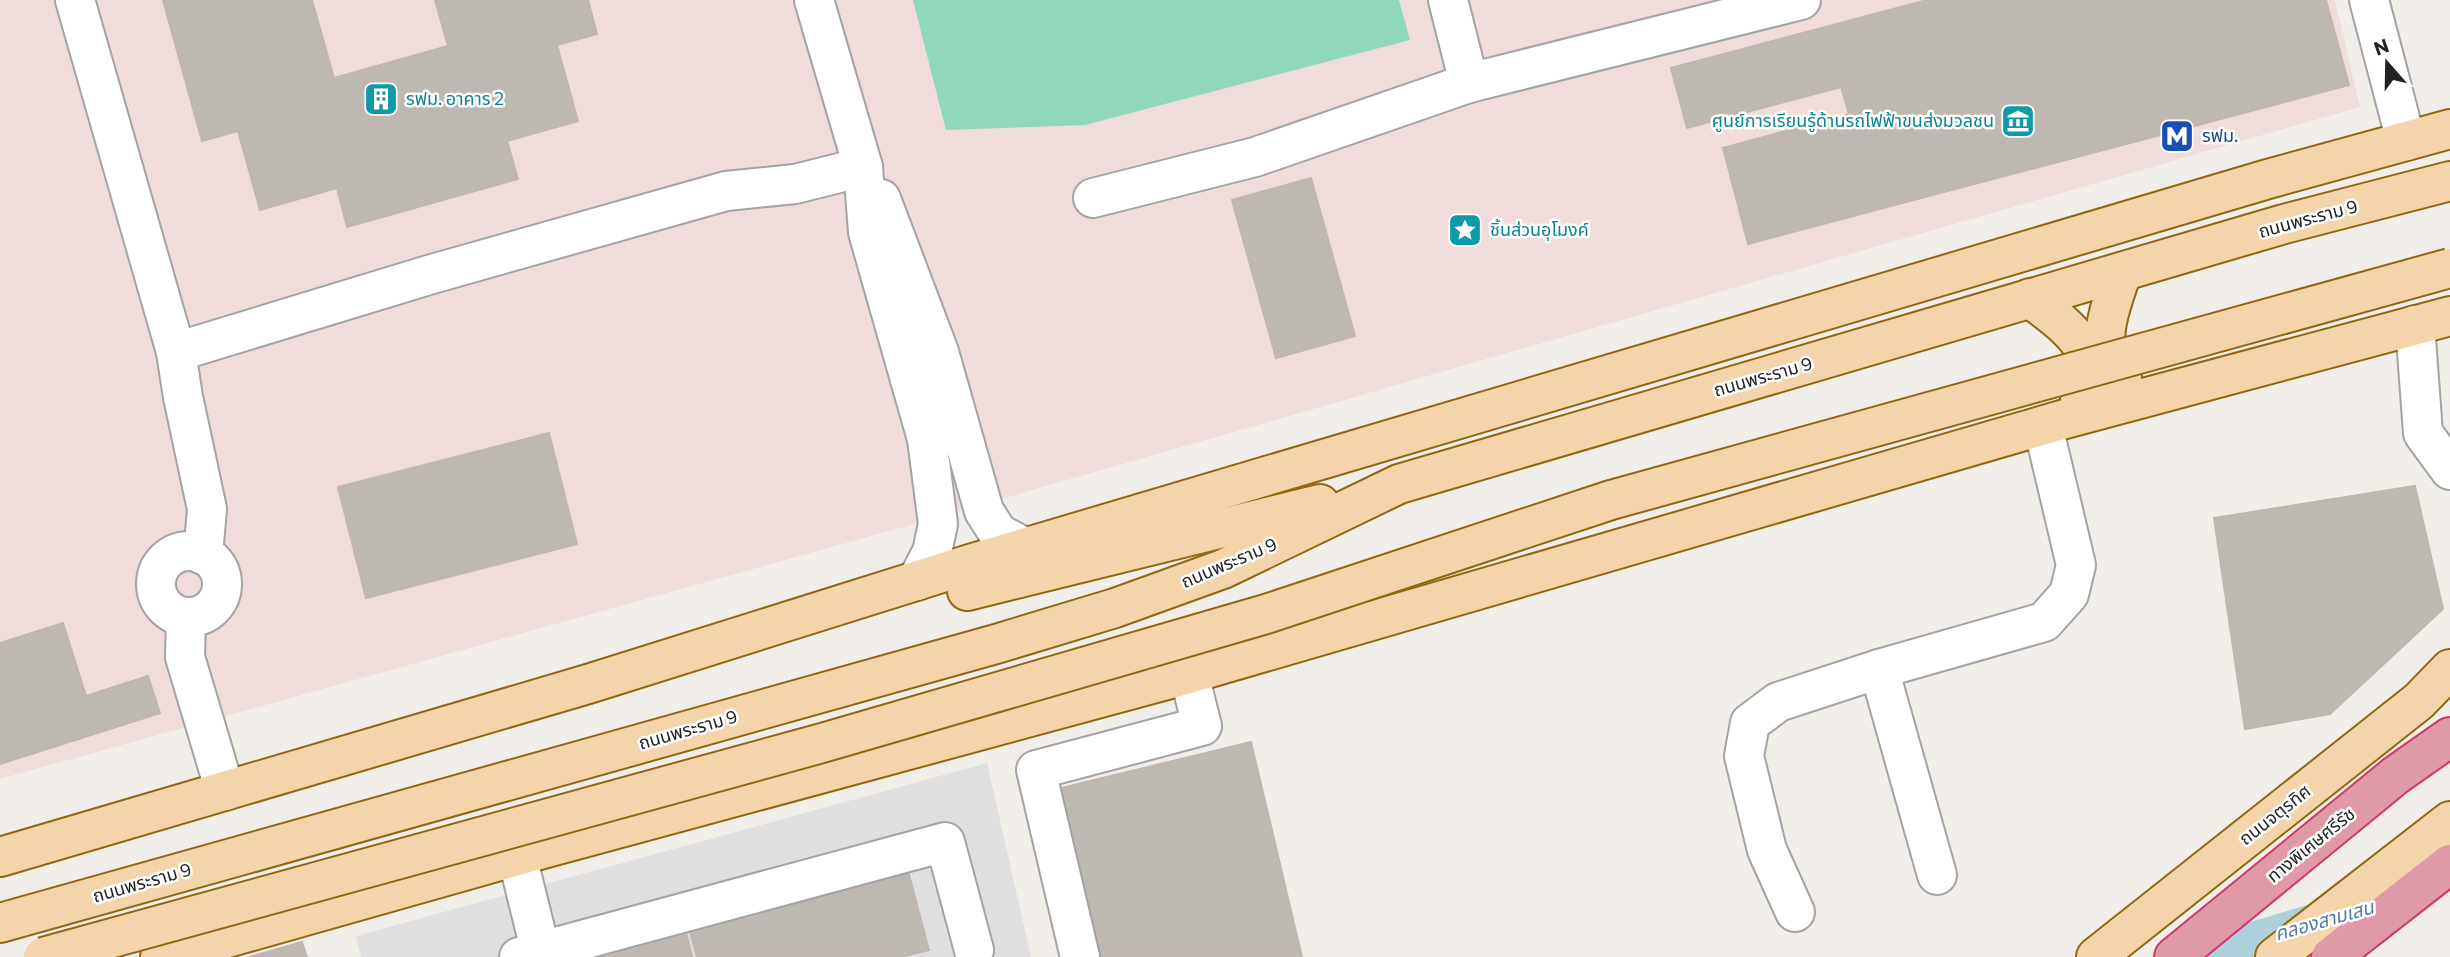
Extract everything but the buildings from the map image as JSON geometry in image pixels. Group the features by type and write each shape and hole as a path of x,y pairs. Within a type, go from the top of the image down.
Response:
{"highway":[{"name":"ทางพิเศษศรีรัช","path":"2174,957 2396,775 2450,737"},
{"path":"2331,957 2450,864"}],"main road":[{"path":"0,858 588,684 1026,548 2255,183 2450,129"},
{"path":"2284,224 2450,143"},
{"name":"ถนนพระราม 9","path":"0,923 1115,608 1223,569 1399,484 2284,224 2450,181"},
{"path":"43,957 822,743 1266,614 1611,500 2450,268"},
{"path":"2122,272 2105,327 2106,351 2118,374 2149,397"},
{"path":"2030,298 2071,330 2088,354 2089,386 2054,423"},
{"path":"160,957 517,856 1189,674 2054,423 2433,321"},
{"path":"588,684 1399,484"},
{"name":"ถนนจตุรทิศ","path":"2096,957 2434,691 2450,669"},
{"path":"2276,957 2450,821"}],"lane":[{"path":"75,0 176,352 207,509 203,555 187,551 177,554 160,568 156,589 159,600 175,615 186,617 186,657 225,791"},
{"path":"814,0 863,167 868,232 929,452 938,524 932,552 917,581"},
{"path":"1448,0 1469,83"},
{"path":"1093,198 1255,157 1469,83 1801,0"},
{"path":"2369,0 2406,141"},
{"path":"176,352 432,274 726,191 795,184 863,167"},
{"path":"863,167 886,208 939,352 984,511 998,533 1026,548"},
{"path":"2433,321 2423,433 2450,470"},
{"path":"1795,912 1767,850 1744,756 1750,723 1778,702 1879,669 2044,622 2069,594 2076,565 2054,423"},
{"path":"1879,669 1937,875"},
{"path":"1080,957 1036,770 1202,726 1189,674"},
{"path":"517,856 534,955 945,842 966,955"}],"shaded area":[{"path":"0,0 2335,0 2360,107 918,523 0,779"},
{"path":"987,763 1031,957 361,957 356,936"}],"green space":[{"path":"913,0 1399,0 1410,40 1085,125 946,130"}],"waterway":[{"name":"คลองสามเสน","path":"2199,957 2320,921"}],"place":[{"name":"รฟม. อาคาร 2","path":"381,99"},
{"name":"ศูนย์การเรียนรู้ด้านรถไฟฟ้าขนส่งมวลชน","path":"2018,121"},
{"name":"รฟม.","path":"2177,136"},
{"name":"ชิ้นส่วนอุโมงค์","path":"1465,230"}]}
